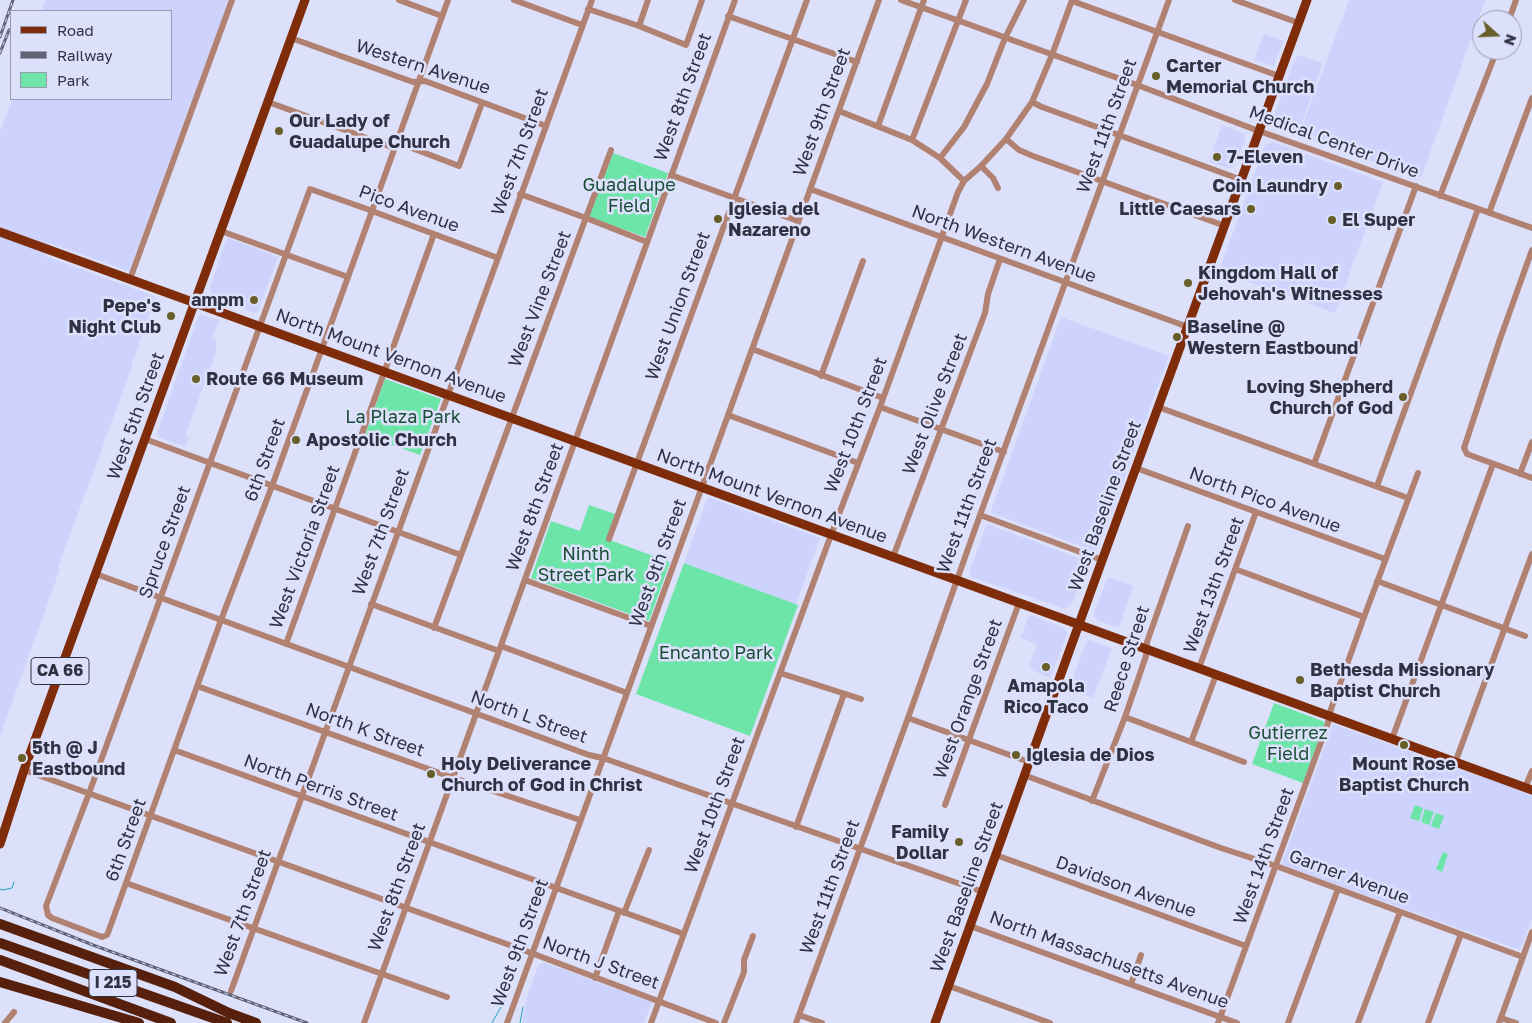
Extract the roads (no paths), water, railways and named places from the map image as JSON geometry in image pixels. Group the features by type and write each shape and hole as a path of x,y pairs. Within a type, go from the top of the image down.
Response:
{"highway":[{"path":"0,924 174,988 256,1023"},
{"name":"I 215","path":"0,943 227,1023"},
{"name":"I 215","path":"0,960 171,1023"},
{"path":"0,965 71,986"},
{"path":"0,982 139,1023"}],"main road":[{"name":"West 5th Street","path":"0,844 24,770 305,0"},
{"name":"West Baseline Street","path":"935,1023 1307,0"},
{"name":"North Mount Vernon Avenue","path":"0,232 1529,789"}],"street":[{"path":"130,279 232,0"},
{"path":"399,0 442,16"},
{"name":"6th Street","path":"110,930 197,686 272,486 448,0"},
{"path":"514,0 582,25"},
{"name":"West 7th Street","path":"231,991 592,0"},
{"path":"639,26 648,0"},
{"path":"588,9 639,26 686,45 702,0"},
{"name":"West 8th Street","path":"364,1023 735,0"},
{"name":"West Union Street","path":"609,539 807,0"},
{"name":"West 9th Street","path":"507,1023 879,0"},
{"name":"Medical Center Drive","path":"902,0 1138,85 1259,131 1532,228"},
{"path":"878,126 924,0"},
{"path":"912,140 966,0"},
{"path":"940,158 964,127 987,84 1005,38 1024,0"},
{"path":"1072,0 1279,76"},
{"name":"West 10th Street","path":"651,1023 958,192 964,181 1006,139 1032,102 1072,0"},
{"name":"West 11th Street","path":"796,1023 1168,0"},
{"path":"1236,0 1299,23"},
{"path":"728,16 857,62"},
{"name":"Western Avenue","path":"291,38 412,82 425,81 546,126"},
{"path":"1440,196 1493,60"},
{"path":"1489,213 1532,98"},
{"path":"268,102 459,166 482,103"},
{"path":"1032,102 1242,180"},
{"path":"840,111 912,140 940,158 964,181"},
{"path":"1006,139 1019,150 1026,153 1225,226"},
{"name":"West Vine Street","path":"434,628 611,150"},
{"path":"981,166 993,178 998,188"},
{"path":"671,175 798,221"},
{"path":"1314,464 1416,186"},
{"name":"Pico Avenue","path":"310,189 498,258"},
{"name":"Spruce Street","path":"110,930 107,935 102,937 52,918 48,915 46,906 310,189"},
{"name":"North Western Avenue","path":"810,189 1188,327"},
{"path":"520,194 647,242"},
{"path":"1377,486 1478,209"},
{"path":"221,231 348,277"},
{"name":"West Victoria Street","path":"286,644 434,234"},
{"path":"1532,250 1464,448 1467,454 1532,478"},
{"name":"West Olive Street","path":"893,557 985,313 988,294 1000,259"},
{"path":"821,376 863,261"},
{"path":"752,350 883,398"},
{"path":"880,407 1004,452"},
{"path":"1158,407 1408,498"},
{"path":"728,415 858,463"},
{"path":"145,439 461,555"},
{"path":"1520,474 1532,442"},
{"path":"1392,739 1492,464"},
{"name":"North Pico Avenue","path":"1136,468 1385,559"},
{"name":"West 14th Street","path":"1219,1020 1385,559 1418,473"},
{"name":"West 13th Street","path":"1199,668 1256,512"},
{"path":"980,515 1102,560"},
{"name":"Reece Street","path":"1092,801 1146,656 1147,642 1188,526"},
{"path":"1455,763 1532,554"},
{"path":"1235,569 1364,617"},
{"name":"North L Street","path":"96,574 589,755 603,758 983,892"},
{"path":"525,580 651,626"},
{"path":"1377,581 1525,636"},
{"name":"West Orange Street","path":"945,805 1019,603"},
{"path":"371,604 434,628 627,693"},
{"path":"780,673 860,699"},
{"name":"West 13th Street","path":"1191,742 1216,674"},
{"name":"North K Street","path":"197,686 452,777 580,820"},
{"path":"796,827 844,694"},
{"path":"1124,717 1244,762"},
{"path":"908,718 1029,762"},
{"name":"North Perris Street","path":"174,750 684,934"},
{"name":"North J Street","path":"24,770 532,953 716,1023"},
{"path":"1529,789 1532,770"},
{"name":"Garner Avenue","path":"1024,775 1523,957"},
{"path":"595,978 649,850"},
{"name":"Davidson Avenue","path":"996,855 1246,946"},
{"path":"126,883 446,997"},
{"path":"1288,1023 1338,889"},
{"path":"1358,1023 1400,912"},
{"name":"North Massachusetts Avenue","path":"970,926 1131,984 1219,1020 1236,1023"},
{"path":"1516,1023 1500,1020 1532,932"},
{"path":"1428,1023 1461,934"},
{"path":"724,1023 744,972 744,960 753,936"},
{"path":"1131,984 1141,955"},
{"path":"949,986 1050,1023"},
{"path":"5,1023 14,1012"},
{"path":"799,1015 822,1023"}],"waterway":[{"path":"0,889 12,888 14,882"},
{"path":"492,1023 507,996"},
{"path":"520,1023 523,1007"}],"railway":[{"path":"0,37 13,0"},
{"path":"0,53 9,30"},
{"path":"0,908 93,945 307,1023"}],"place":[{"name":"Carter Memorial Church","path":"1156,76"},
{"name":"Our Lady of Guadalupe Church","path":"279,131"},
{"name":"7-Eleven","path":"1217,157"},
{"name":"Coin Laundry","path":"1338,186"},
{"name":"Little Caesars","path":"1251,209"},
{"name":"Iglesia del Nazareno","path":"718,219"},
{"name":"El Super","path":"1332,220"},
{"name":"Kingdom Hall of Jehovah's Witnesses","path":"1188,283"},
{"name":"ampm","path":"254,300"},
{"name":"Pepe's Night Club","path":"171,316"},
{"name":"Baseline @ Western Eastbound","path":"1177,337"},
{"name":"Route 66 Museum","path":"196,379"},
{"name":"Loving Shepherd Church of God","path":"1403,397"},
{"name":"Apostolic Church","path":"296,440"},
{"name":"Amapola Rico Taco","path":"1046,667"},
{"name":"Bethesda Missionary Baptist Church","path":"1300,680"},
{"name":"Mount Rose Baptist Church","path":"1404,745"},
{"name":"Iglesia de Dios","path":"1016,755"},
{"name":"5th @ J Eastbound","path":"22,758"},
{"name":"Holy Deliverance Church of God in Christ","path":"431,774"},
{"name":"Family Dollar","path":"959,842"}],"park label":[{"name":"Guadalupe Field","path":"629,195"},
{"name":"La Plaza Park","path":"403,417"},
{"name":"Ninth Street Park","path":"586,564"},
{"name":"Encanto Park","path":"716,653"},
{"name":"Gutierrez Field","path":"1288,743"}]}
